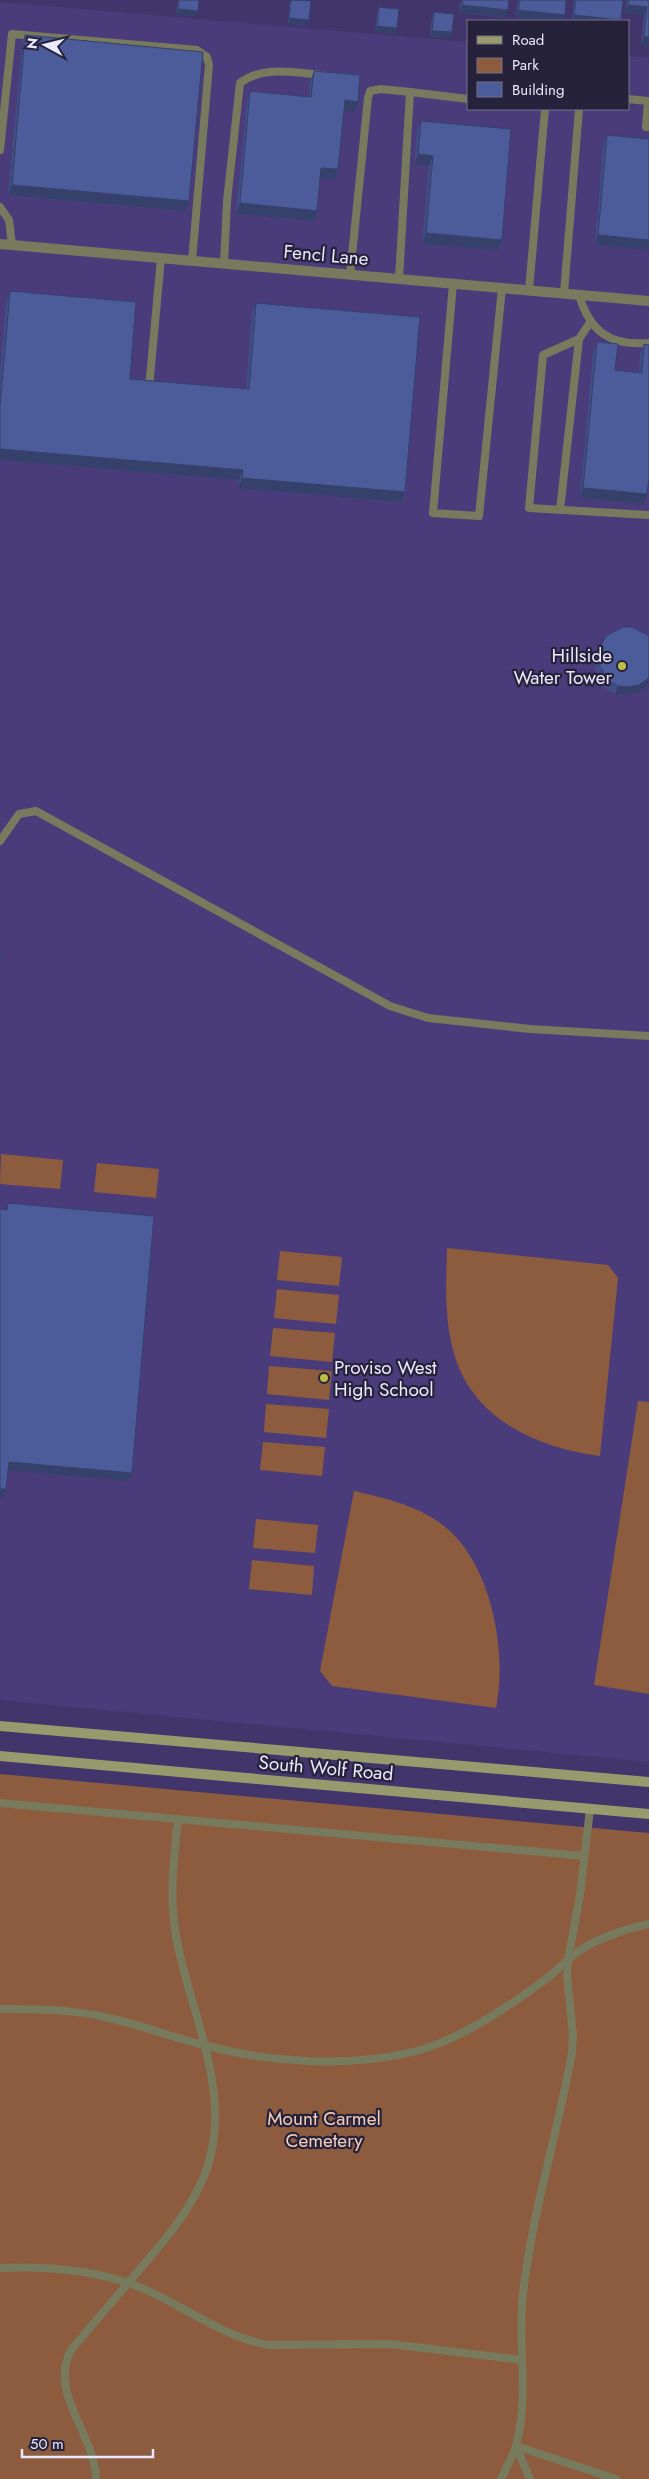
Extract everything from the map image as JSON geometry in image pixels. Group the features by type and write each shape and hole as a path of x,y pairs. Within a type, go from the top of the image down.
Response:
{"main road":[{"name":"South Wolf Road","path":"0,1726 649,1782"},
{"name":"South Wolf Road","path":"0,1756 649,1814"}],"street":[{"name":"Fencl Lane","path":"0,244 649,301"}],"lane":[{"path":"0,150 12,34 197,50 207,57 209,65 192,261"},
{"path":"224,264 227,201 240,83 251,74 270,71 330,76"},
{"path":"350,275 370,91 381,89 467,99"},
{"path":"399,279 410,92"},
{"path":"629,100 648,101 646,127 649,127"},
{"path":"529,290 545,110"},
{"path":"564,294 579,110"},
{"path":"0,207 9,220 12,245"},
{"path":"149,388 161,258"},
{"path":"453,284 433,512 451,514 479,516 502,288"},
{"path":"579,295 585,313 596,329 612,339 630,344 649,343"},
{"path":"560,510 579,339 591,322"},
{"path":"579,339 543,354 529,508 649,515"},
{"path":"0,841 19,814 36,811 390,1006 428,1018 530,1029 649,1036"},
{"path":"0,1803 585,1856"},
{"path":"501,2479 516,2446 522,2408 520,2338 524,2283 572,2052 573,2036 567,1974 568,1960 585,1856 590,1808"},
{"path":"96,2479 88,2441 65,2389 64,2365 71,2350 187,2209 207,2168 215,2119 212,2077 176,1935 173,1875 178,1819"},
{"path":"0,2009 65,2011 108,2018 205,2046 252,2055 320,2061 381,2058 418,2051 470,2028 541,1982 568,1960 598,1941 649,1924"},
{"path":"0,2268 71,2271 128,2283 153,2293 224,2331 252,2342 286,2346 398,2345 522,2360"},
{"path":"516,2446 530,2479"},
{"path":"516,2446 616,2479"}],"shaded area":[{"name":"Proviso West High School","path":"0,2 467,42 467,110 629,110 629,56 649,58 649,1762 0,1700"}],"green space":[{"path":"1,1154 63,1160 60,1189 0,1184"},
{"path":"97,1163 159,1169 156,1198 94,1192"},
{"path":"447,1248 608,1265 618,1278 600,1456 577,1452 533,1438 512,1428 478,1398 465,1379 451,1344 446,1303"},
{"path":"280,1251 342,1257 339,1286 277,1280"},
{"path":"277,1289 339,1295 336,1324 274,1318"},
{"path":"273,1328 335,1333 332,1362 270,1356"},
{"path":"269,1366 332,1371 329,1400 267,1394"},
{"path":"638,1401 649,1402 649,1694 594,1685"},
{"path":"266,1404 329,1409 326,1438 264,1432"},
{"path":"263,1442 325,1447 322,1476 260,1470"},
{"path":"354,1491 381,1497 420,1511 444,1526 454,1535 467,1552 479,1571 494,1617 500,1664 496,1708 332,1686 320,1671"},
{"path":"256,1519 318,1525 315,1553 253,1548"},
{"path":"252,1560 314,1566 312,1595 249,1589"},
{"name":"Mount Carmel Cemetery","path":"0,1774 649,1833 649,2479 0,2479"}],"building":[{"path":"179,0 199,0 198,11 178,9"},
{"path":"291,0 311,1 309,20 289,18"},
{"path":"463,0 509,0 508,10 462,5"},
{"path":"520,0 566,0 565,15 518,10"},
{"path":"576,0 623,0 621,20 574,15"},
{"path":"629,0 649,0 649,37 644,37 647,7 628,5"},
{"path":"379,7 399,9 397,28 377,26"},
{"path":"434,12 454,14 452,32 432,31"},
{"path":"25,35 203,52 189,201 12,185"},
{"path":"314,71 360,75 358,102 345,100 338,169 321,168 317,211 240,203 250,91 311,97"},
{"path":"421,121 511,129 502,240 426,233 433,156 418,154"},
{"path":"607,135 649,139 649,240 598,235"},
{"path":"10,291 136,302 130,379 249,389 256,303 420,317 405,492 242,478 243,470 0,449 0,406"},
{"path":"597,342 618,344 615,370 642,373 644,344 649,345 649,477 647,494 583,488"},
{"name":"Hillside Water Tower","path":"623,627 632,627 649,636 649,678 639,685 628,687 618,686 609,681 598,664 597,653 606,636"},
{"path":"8,1203 154,1216 132,1473 9,1462 6,1489 0,1489 0,1209 7,1210"}],"place":[{"name":"Hillside Water Tower","path":"622,666"},
{"name":"Proviso West High School","path":"324,1378"}]}
